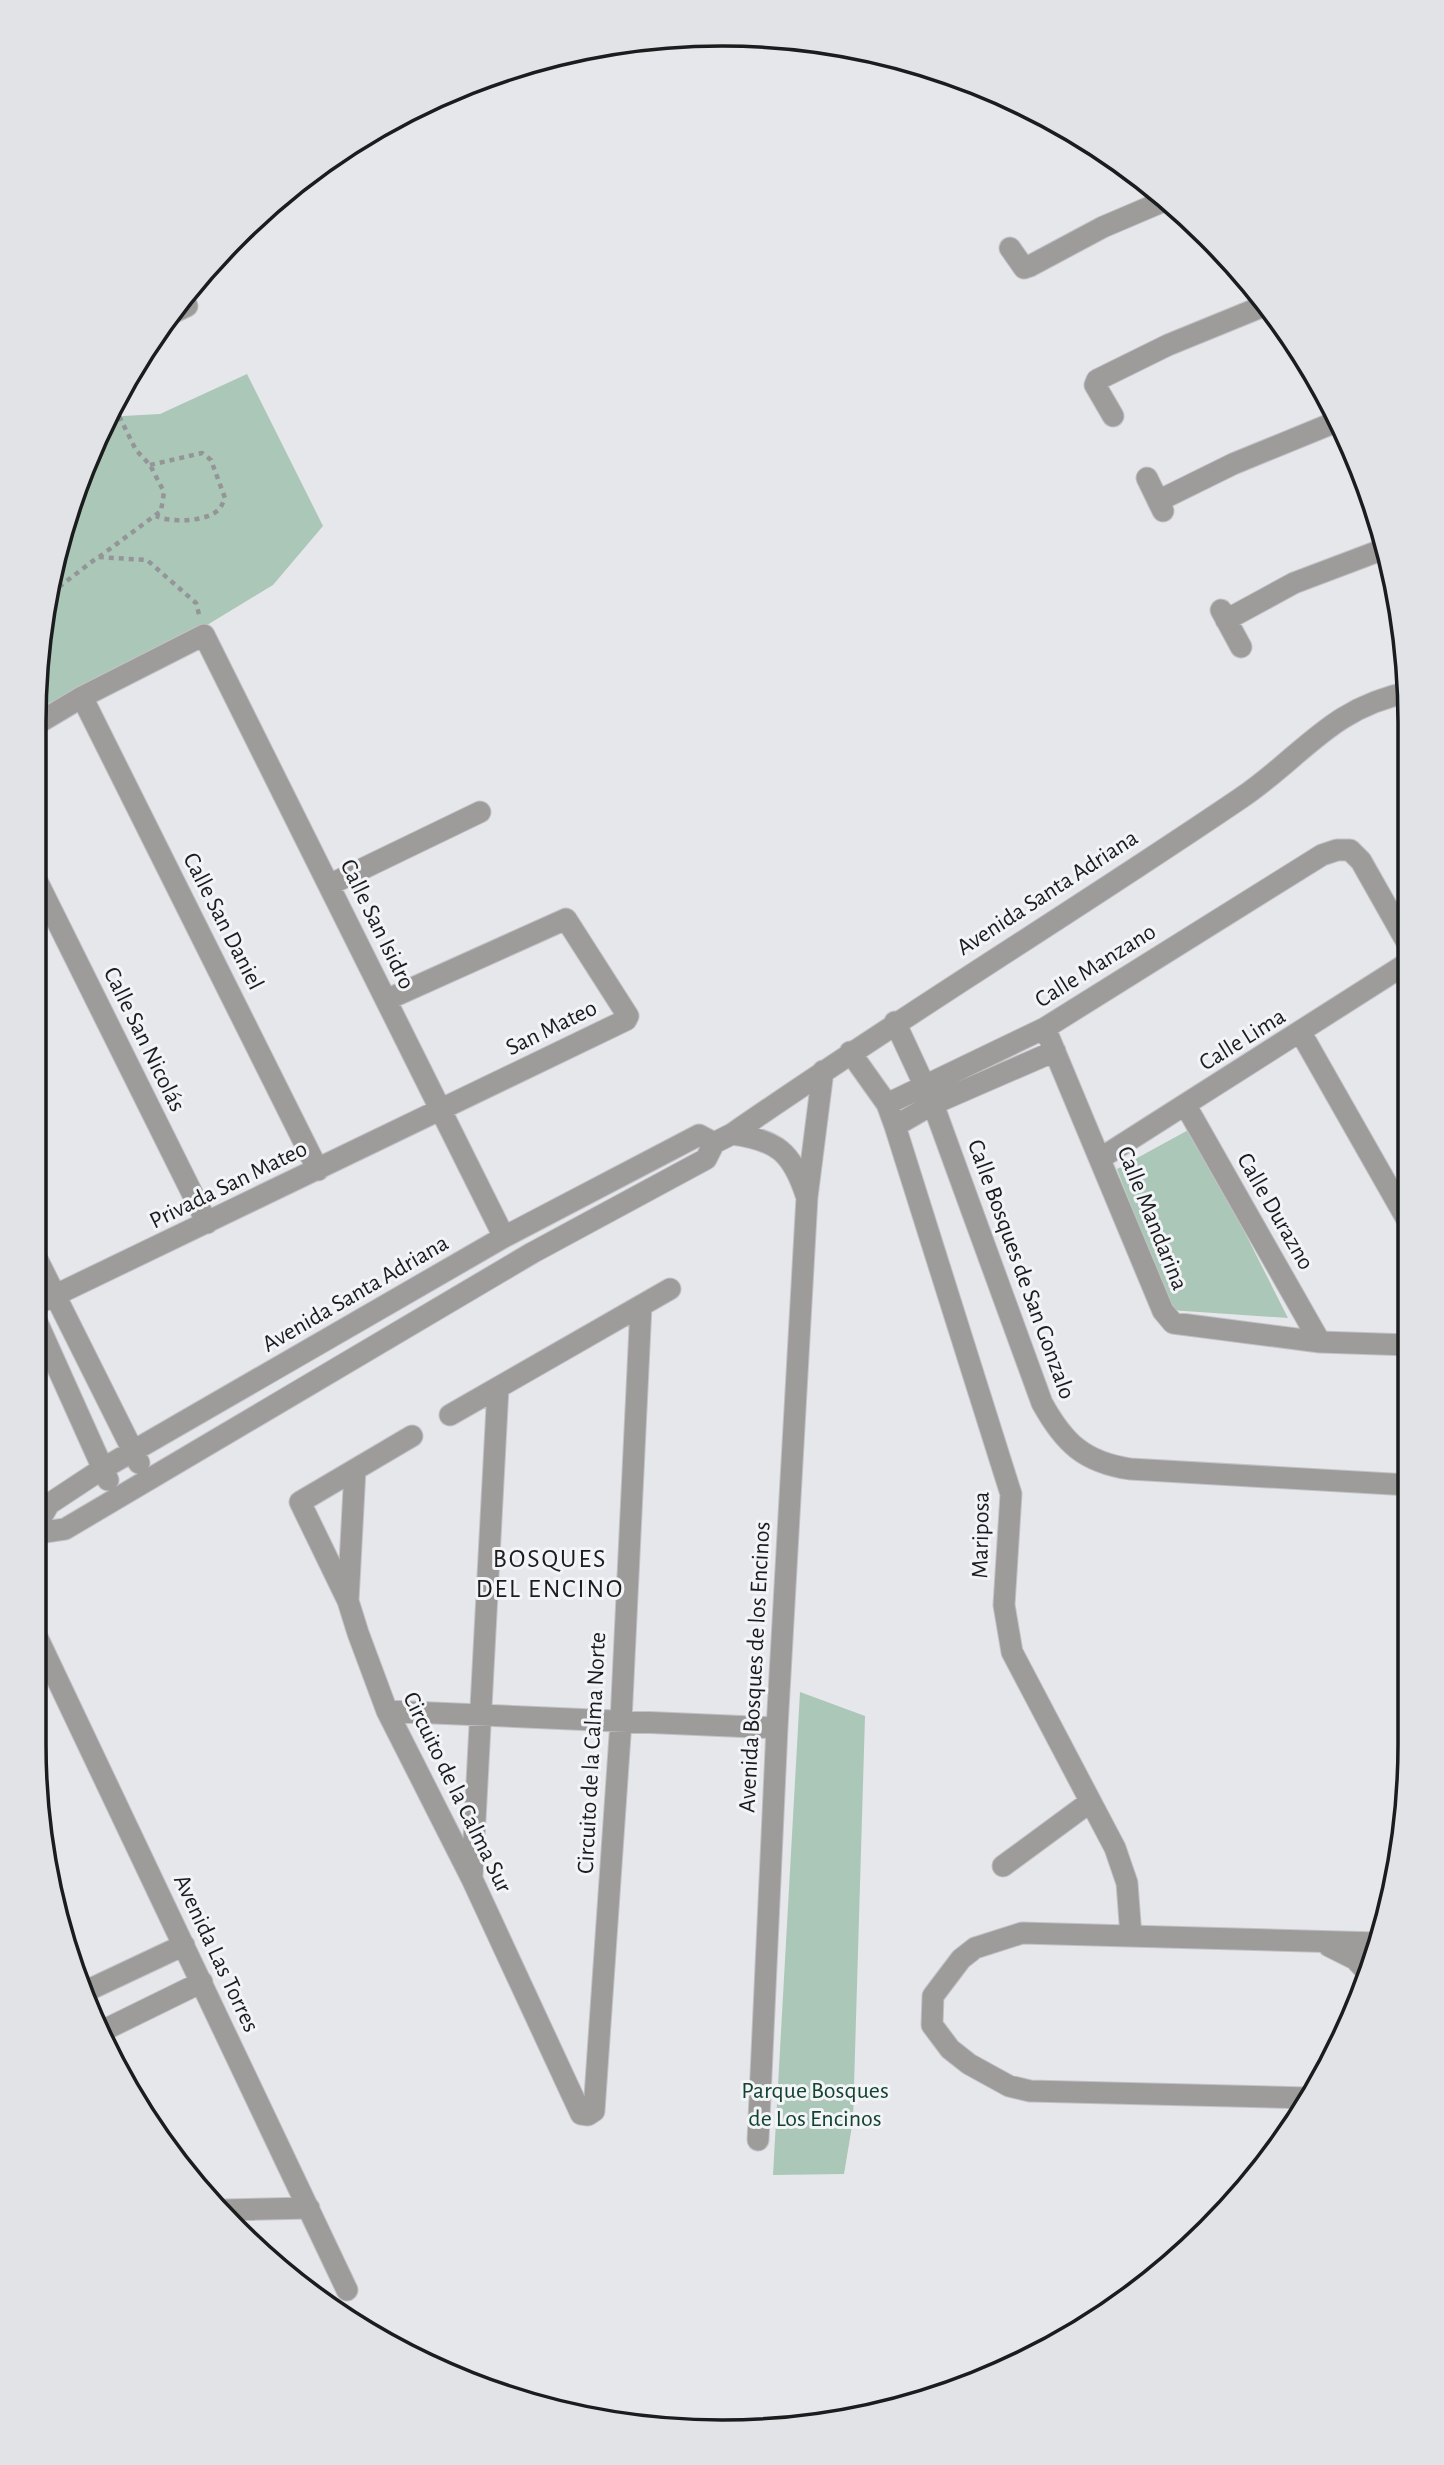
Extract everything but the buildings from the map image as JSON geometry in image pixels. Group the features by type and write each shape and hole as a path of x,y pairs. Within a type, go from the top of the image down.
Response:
{"street":[{"path":"1010,248 1024,268 1103,227 1157,204"},
{"path":"1112,416 1095,385 1097,380 1168,345 1258,308"},
{"path":"1147,478 1161,507 1268,449 1330,424"},
{"path":"1241,647 1223,614 1376,552"},
{"path":"46,718 82,697 204,635"},
{"name":"Calle San Isidro","path":"204,635 504,1237"},
{"name":"Avenida Santa Adriana","path":"46,1532 65,1529 148,1477 598,1215 706,1159 723,1138 850,1052 1241,798 1342,716 1369,703 1397,695"},
{"name":"Calle San Daniel","path":"82,697 318,1170"},
{"path":"329,885 481,812"},
{"name":"Calle Manzano","path":"895,1126 930,1095 1322,855 1337,850 1350,850 1361,861 1398,927"},
{"name":"Calle San Nicolás","path":"46,899 207,1223"},
{"name":"San Mateo","path":"386,1000 566,919 626,1011 626,1020 441,1110"},
{"name":"Calle Lima","path":"1101,1158 1398,969"},
{"name":"Calle Bosques de San Gonzalo","path":"895,1022 930,1095 1042,1403 1057,1432 1080,1452 1095,1460 1130,1469 1398,1484"},
{"name":"Calle Mandarina","path":"1045,1027 1163,1311 1173,1323 1189,1328 1320,1342 1398,1345"},
{"path":"1301,1033 1398,1204"},
{"name":"Calle Manzano","path":"887,1104 930,1095 1055,1051"},
{"name":"Mariposa","path":"850,1052 887,1104 1011,1494 1004,1605 1012,1651 1115,1848 1128,1883 1131,1936"},
{"name":"Avenida Bosques de los Encinos","path":"758,2140 777,1728 807,1197 823,1071"},
{"name":"Calle Durazno","path":"1186,1106 1320,1342"},
{"name":"Privada San Mateo","path":"46,1300 441,1110"},
{"name":"Avenida Santa Adriana","path":"46,1509 49,1504 132,1451 504,1237 699,1135 723,1138"},
{"name":"Avenida Bosques de los Encinos","path":"723,1138 772,1142 783,1151 800,1174 807,1197"},
{"path":"450,1415 670,1289"},
{"path":"46,1300 148,1477"},
{"name":"Circuito de la Calma Norte","path":"588,2115 594,2110 621,1721 640,1306"},
{"path":"46,1342 102,1469 117,1496"},
{"path":"472,1879 498,1388"},
{"path":"348,1601 300,1502 412,1436"},
{"name":"Circuito de la Calma Sur","path":"355,1470 348,1601 387,1711 472,1879 581,2114 588,2115"},
{"name":"Avenida Las Torres","path":"46,1656 348,2290"},
{"path":"387,1711 777,1728"},
{"path":"1003,1866 1090,1802"},
{"path":"1297,2098 1030,2091 1009,2087 969,2064 950,2049 932,2025 933,1996 961,1959 975,1948 1022,1933 1368,1943"},
{"path":"1316,1941 1343,1951 1361,1967"},
{"path":"92,1988 184,1945"},
{"path":"109,2029 202,1982"},
{"path":"233,2210 309,2208"}],"path":[{"path":"59,587 161,511 164,492 150,465 136,450 119,416"},
{"path":"150,465 202,453 211,460 225,498 219,510 208,516 166,521 156,516"},
{"path":"98,557 147,560 197,603 204,635"}],"green space":[{"path":"247,374 323,526 273,585 194,633 46,704 51,634 58,590 81,505 97,463 117,419 160,414"},
{"path":"1192,1128 1288,1318 1170,1310 1117,1169"},
{"name":"Parque Bosques de Los Encinos","path":"800,1692 865,1716 853,2120 844,2174 773,2175"}],"district":[{"name":"BOSQUES DEL ENCINO","path":"550,1573"}]}
